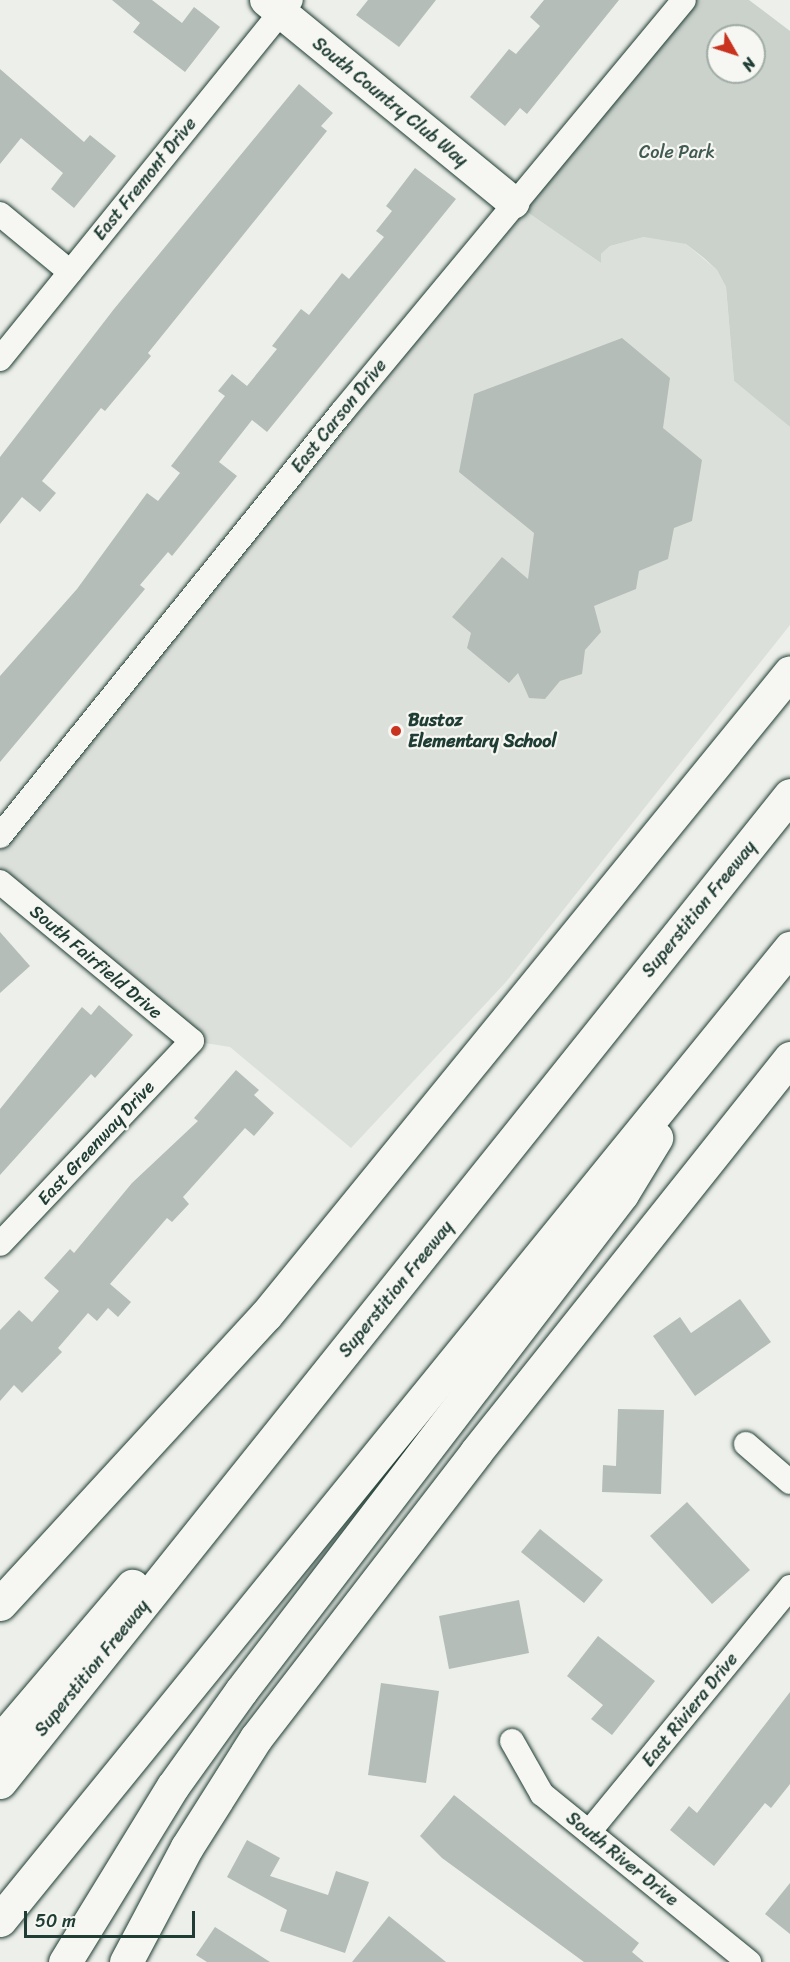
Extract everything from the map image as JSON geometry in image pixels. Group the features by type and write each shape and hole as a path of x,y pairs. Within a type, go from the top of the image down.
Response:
{"highway":[{"path":"0,1604 266,1315 790,672"},
{"name":"Superstition Freeway","path":"0,1782 367,1327 790,795"},
{"path":"0,1920 790,948"},
{"path":"65,1962 173,1786 241,1691 622,1194 721,1032"},
{"path":"126,1962 188,1847 256,1738 476,1452 790,1058"},
{"path":"0,1741 78,1645 367,1327"}],"street":[{"name":"East Carson Drive","path":"0,836 514,203 684,0"},
{"name":"South Country Club Way","path":"279,4 514,203"},
{"name":"East Fremont Drive","path":"0,359 279,4"},
{"path":"0,214 70,272"},
{"name":"South Fairfield Drive","path":"0,882 192,1041"},
{"name":"East Greenway Drive","path":"0,1244 192,1041"},
{"path":"746,1444 790,1482"},
{"name":"East Riviera Drive","path":"589,1832 790,1587"},
{"name":"South River Drive","path":"512,1742 542,1794 749,1962"}],"shaded area":[{"name":"Bustoz Elementary School","path":"514,203 601,263 601,254 610,246 644,237 667,237 686,244 717,270 726,287 734,381 790,427 790,625 506,982 351,1148 230,1047 192,1041 0,882 0,836"}],"green space":[{"name":"Cole Park","path":"684,0 749,0 790,31 790,427 734,381 726,287 717,270 704,258 686,244 644,237 610,246 601,254 601,263 514,203"}],"building":[{"path":"112,0 152,0 182,23 194,7 220,27 185,72 133,32 140,23"},
{"path":"368,0 436,0 399,47 356,15"},
{"path":"544,0 619,0 527,114 520,108 505,126 470,97 509,49 516,54 540,26 530,17"},
{"path":"0,69 84,142 90,135 116,156 74,208 51,189 63,173 21,138 0,164"},
{"path":"299,84 333,113 321,126 327,131 148,353 151,356 105,411 101,408 42,481 56,493 40,512 22,497 0,524 0,457 114,309"},
{"path":"415,168 456,199 267,432 252,420 219,462 237,476 172,556 168,552 140,585 145,589 0,762 0,676 77,589 147,493 158,501 180,473 171,466 225,396 218,391 232,374 247,386 277,349 272,346 301,309 309,315 342,273 349,279 384,237 376,231 392,211 386,206"},
{"path":"622,338 670,378 663,428 702,460 692,521 674,528 668,559 639,571 636,589 594,606 601,632 585,650 582,674 560,681 545,699 529,698 518,673 509,683 467,648 471,633 452,617 502,557 528,579 534,533 459,472 474,394"},
{"path":"0,932 30,966 0,993"},
{"path":"99,1005 133,1035 95,1078 91,1074 0,1175 0,1109 82,1007 91,1015"},
{"path":"236,1070 259,1090 254,1095 274,1113 254,1136 245,1128 183,1197 189,1204 172,1222 167,1218 110,1284 131,1302 118,1317 108,1308 97,1321 88,1313 58,1348 62,1352 22,1393 14,1385 0,1401 0,1330 19,1310 32,1322 59,1291 44,1278 70,1249 74,1253 132,1183 198,1121 194,1118"},
{"path":"740,1299 771,1342 695,1396 653,1336 680,1317 691,1333"},
{"path":"618,1409 664,1410 661,1494 602,1492 603,1465 616,1466"},
{"path":"687,1502 750,1570 712,1604 650,1536"},
{"path":"540,1529 603,1580 584,1603 521,1552"},
{"path":"519,1600 529,1653 449,1669 439,1616"},
{"path":"598,1636 655,1681 612,1735 591,1719 603,1705 567,1676"},
{"path":"381,1683 439,1691 426,1783 368,1775"},
{"path":"790,1692 790,1784 771,1808 765,1803 714,1866 670,1830 689,1806 697,1813"},
{"path":"454,1795 639,1943 632,1952 644,1962 584,1962 442,1858 420,1836"},
{"path":"247,1840 280,1858 270,1876 328,1895 336,1871 369,1882 345,1953 280,1931 287,1910 227,1877"},
{"path":"790,1883 790,1934 765,1914"},
{"path":"389,1916 446,1962 352,1962"},
{"path":"215,1927 270,1962 207,1962 196,1955"}],"place":[{"name":"Bustoz Elementary School","path":"396,731"}]}
